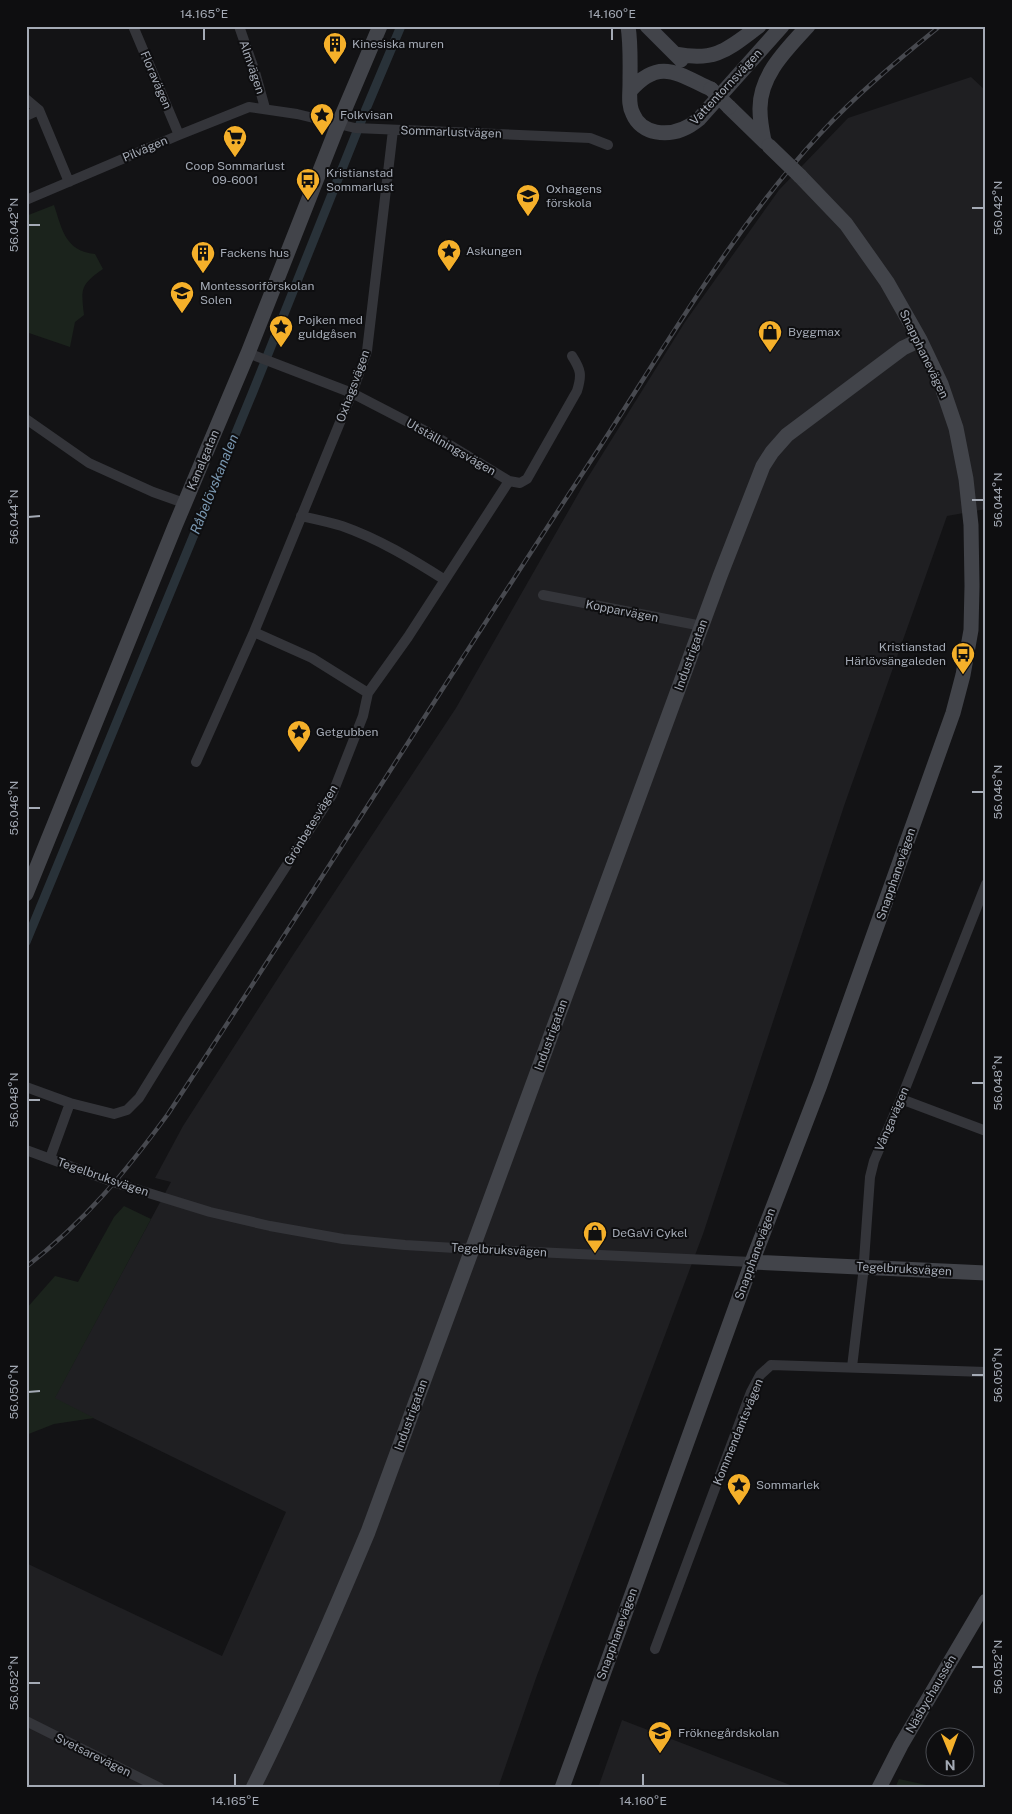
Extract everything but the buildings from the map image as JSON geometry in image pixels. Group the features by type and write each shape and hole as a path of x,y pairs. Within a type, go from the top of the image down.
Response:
{"street":[{"name":"Floravägen","path":"133,26 179,135"},
{"name":"Almvägen","path":"238,26 255,72 265,108"},
{"name":"Kanalgatan","path":"26,894 184,504 254,356 338,125 380,26"},
{"name":"Vattentornsvägen","path":"628,26 630,103 633,114 636,120 646,129 663,133 686,128 699,119 782,26"},
{"name":"Snapphanevägen","path":"562,1788 752,1262 820,1085 953,713 963,675 971,630 979,529 966,479 956,428 941,384 920,340 887,282 861,243 836,212 647,26"},
{"path":"676,54 699,58 715,54 759,26"},
{"path":"767,144 760,110 762,91 779,58 808,26"},
{"path":"630,91 648,74 663,71 681,75 711,89"},
{"path":"26,99 39,110 69,182"},
{"name":"Pilvägen","path":"26,200 249,107 265,108"},
{"name":"Sommarlustvägen","path":"265,108 355,128 590,138 608,145"},
{"path":"26,116 39,110"},
{"name":"Oxhagsvägen","path":"196,762 254,632 352,393 367,351 393,130"},
{"name":"Industrigatan","path":"253,1788 321,1645 368,1532 702,626 763,466 772,452 794,430 903,348 920,340"},
{"name":"Utställningsvägen","path":"254,356 352,393 435,436 509,481 520,483 526,479 577,391 580,379 579,367 572,356"},
{"path":"26,419 89,463 184,504"},
{"name":"Grönbetesvägen","path":"26,1087 70,1103 114,1114 126,1110 140,1098 187,1020 332,795 363,716 368,693 408,636 509,481"},
{"path":"300,516 341,526 372,538 408,556 445,580"},
{"name":"Kopparvägen","path":"543,595 702,626"},
{"path":"254,632 312,658 368,693"},
{"name":"Vångavägen","path":"852,1367 864,1267 870,1177 874,1161 986,884"},
{"path":"901,1098 986,1131"},
{"path":"50,1158 70,1103"},
{"name":"Tegelbruksvägen","path":"26,1150 124,1185 210,1212 270,1226 343,1239 472,1249 986,1273"},
{"name":"Kommendantsvägen","path":"656,1649 752,1392 760,1375 770,1365 986,1372"},
{"name":"Näsbychaussén","path":"879,1788 901,1745 986,1600"},
{"name":"Svetsarevägen","path":"26,1722 160,1788"}],"shaded area":[{"path":"971,77 986,91 986,509 947,516 844,806 703,1234 536,1678 498,1788 26,1788 26,1563 222,1656 286,1512 54,1399 171,1182 155,1178 183,1126 456,708 585,482 685,322 779,190 848,118"},
{"path":"54,205 66,237 71,244 85,252 95,254 103,269 90,279 84,288 82,299 84,315 75,322 70,347 26,332 26,216"},
{"path":"124,1206 151,1219 55,1398 94,1418 54,1424 26,1435 26,1309 55,1276 78,1282 114,1217"},
{"name":"Fröknegårdskolan","path":"622,1720 798,1788 598,1788"},
{"path":"899,1779 940,1788 895,1788"}],"waterway":[{"name":"Råbelövskanalen","path":"26,942 252,394 401,26"}],"railway":[{"path":"26,1267 67,1232 103,1196 136,1157 168,1114 672,333 757,211 787,172 834,119 878,78 940,26"}],"place":[{"name":"Kinesiska muren","path":"335,65"},
{"name":"Folkvisan","path":"322,136"},
{"name":"Coop Sommarlust 09-6001","path":"235,158"},
{"name":"Kristianstad Sommarlust","path":"308,201"},
{"name":"Oxhagens förskola","path":"528,217"},
{"name":"Askungen","path":"449,272"},
{"name":"Fackens hus","path":"203,274"},
{"name":"Montessoriförskolan Solen","path":"182,314"},
{"name":"Pojken med guldgåsen","path":"281,348"},
{"name":"Byggmax","path":"770,353"},
{"name":"Kristianstad Härlövsängaleden","path":"963,675"},
{"name":"Getgubben","path":"299,753"},
{"name":"DeGaVi Cykel","path":"595,1254"},
{"name":"Sommarlek","path":"739,1506"},
{"name":"Fröknegårdskolan","path":"660,1754"}]}
